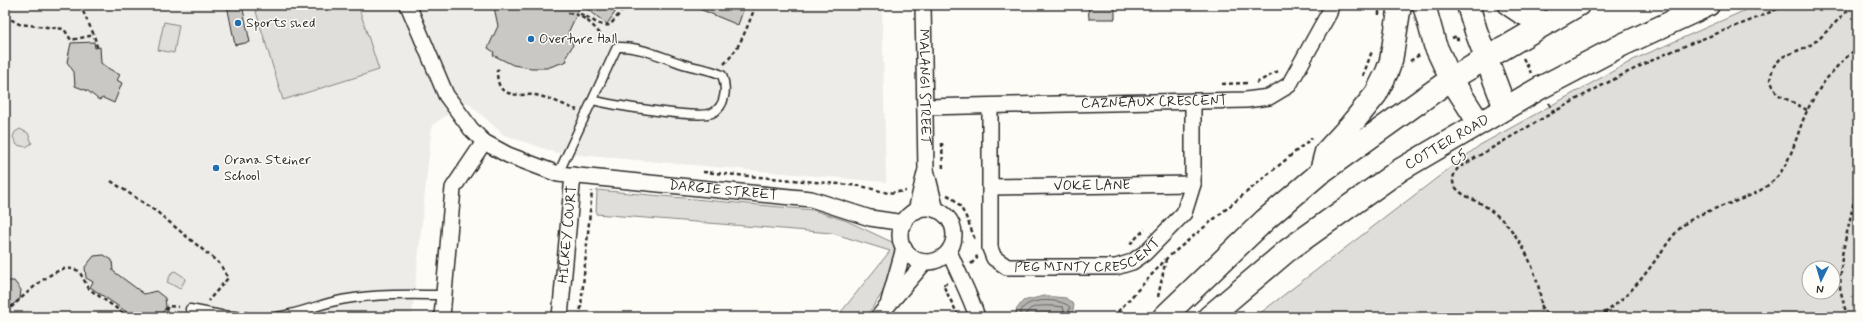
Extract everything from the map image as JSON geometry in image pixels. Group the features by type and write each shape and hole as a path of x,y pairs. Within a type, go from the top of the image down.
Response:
{"main road":[{"path":"1320,173 1326,152 1350,126 1376,94 1387,72 1391,61 1384,5"},
{"path":"1424,5 1435,45 1451,79 1479,124"},
{"path":"1468,5 1486,60 1505,108"},
{"path":"1510,5 1522,13 1546,23"},
{"path":"1161,310 1320,173 1451,79 1486,60 1578,5"},
{"name":"COTTER ROAD","path":"1209,317 1288,250 1400,170 1540,88 1622,45 1708,5"}],"street":[{"name":"HICKEY COURT","path":"408,5 446,95 471,129 484,142 508,156 566,175 560,317"},
{"name":"MALANGI STREET","path":"923,5 926,170 936,210"},
{"name":"CAZNEAUX CRESCENT","path":"925,107 1246,100 1269,97 1289,85 1331,5"},
{"name":"PEG MINTY CRESCENT","path":"990,106 990,248 994,258 1007,267 1116,267 1124,266 1145,253 1184,213 1193,184 1193,101"},
{"path":"442,317 453,188 484,142"},
{"name":"MALANGI STREET","path":"916,211 926,170"},
{"name":"DARGIE STREET","path":"566,175 811,199 870,218 902,236"},
{"name":"VOKE LANE","path":"991,187 1193,184"},
{"path":"878,317 930,262 945,255 949,251 953,240 953,227 949,220 936,210 923,209 909,215 902,236 889,304"},
{"path":"902,236 909,255 917,260 930,262 959,276"},
{"path":"949,251 959,276 971,298 977,317"}],"lane":[{"path":"566,175 586,114 617,47 628,46 684,65 716,72 722,75 725,81 725,92 722,103 717,110 710,114 699,115 668,112 606,104 593,100"},
{"path":"276,317 312,309 332,302 362,297 390,295 444,295"},
{"path":"190,309 221,315 247,317"}],"path":[{"path":"80,5 94,35 97,47"},
{"path":"568,13 586,16 598,24 610,25 627,5"},
{"path":"716,72 735,53 756,5"},
{"path":"1378,21 1384,5"},
{"path":"1516,41 1524,56 1522,57 1553,112 1668,53 1785,5"},
{"path":"1807,110 1777,94 1771,85 1770,80 1773,67 1782,56 1809,46 1820,38 1853,5"},
{"path":"579,14 596,29 603,40 617,47"},
{"path":"5,16 19,24 64,29 71,40 94,35"},
{"path":"1598,317 1611,309 1636,287 1668,244 1686,223 1714,209 1758,193 1768,185 1785,165 1807,110 1821,87 1849,55 1858,48"},
{"path":"1361,81 1373,49"},
{"path":"1216,84 1256,83 1280,70 1284,64"},
{"path":"499,68 497,71 499,85 504,91 514,94 535,95 559,102 586,114"},
{"name":"C5","path":"1540,317 1541,304 1536,279 1528,258 1516,237 1501,219 1480,203 1456,189 1452,176 1458,168 1553,112"},
{"path":"1113,317 1166,258 1298,151 1315,135"},
{"path":"111,181 157,212 220,264 228,278 207,303 190,309 168,306 163,317"},
{"path":"1847,317 1840,288 1842,254 1858,183"},
{"path":"1128,246 1150,224"},
{"path":"976,254 992,254"},
{"path":"1161,310 1166,258"},
{"path":"5,310 8,310 48,277 62,269 69,268 79,271 89,288 129,317"},
{"path":"1541,304 1549,317"}],"shaded area":[{"name":"Orana Steiner School","path":"5,5 882,5 886,182 557,153 504,135 467,102 432,125 412,317 5,317"},
{"path":"254,5 358,5 379,70 283,100"},
{"path":"1757,5 1858,5 1858,317 1255,317 1480,145 1635,59"},
{"path":"164,22 179,25 174,53 158,50"},
{"path":"20,129 28,133 32,143 26,147 17,145 13,137 15,132"},
{"path":"597,190 813,210 847,221 894,243 897,259 885,289 866,317 837,317 890,251 832,233 596,214"},
{"path":"175,271 184,277 185,280 180,289 167,282 172,272"}],"water":[{"path":"1044,296 1066,298 1074,305 1072,315 1070,317 1017,317 1016,310 1023,301"}],"building":[{"name":"Sports shed","path":"227,5 242,5 250,42 235,45"},
{"name":"Overture Hall","path":"508,5 581,5 568,33 573,45 566,57 567,61 547,68 531,68 513,65 493,55 494,52 488,48 498,26 494,7"},
{"path":"582,5 620,5 607,24"},
{"path":"690,5 745,5 738,25"},
{"path":"1088,5 1115,5 1115,19 1089,19"},
{"path":"94,42 95,48 100,47 101,63 120,75 117,80 122,83 114,103 103,98 99,100 88,91 75,86 74,72 67,62 71,43"},
{"path":"104,255 112,260 113,271 144,294 156,291 165,298 166,307 160,317 134,317 90,287 93,282 86,278 85,267 94,256"},
{"path":"5,281 14,281 21,290 20,299 5,311"}],"place":[{"name":"Sports shed","path":"238,23"},
{"name":"Overture Hall","path":"531,39"},
{"name":"Orana Steiner School","path":"216,168"}]}
